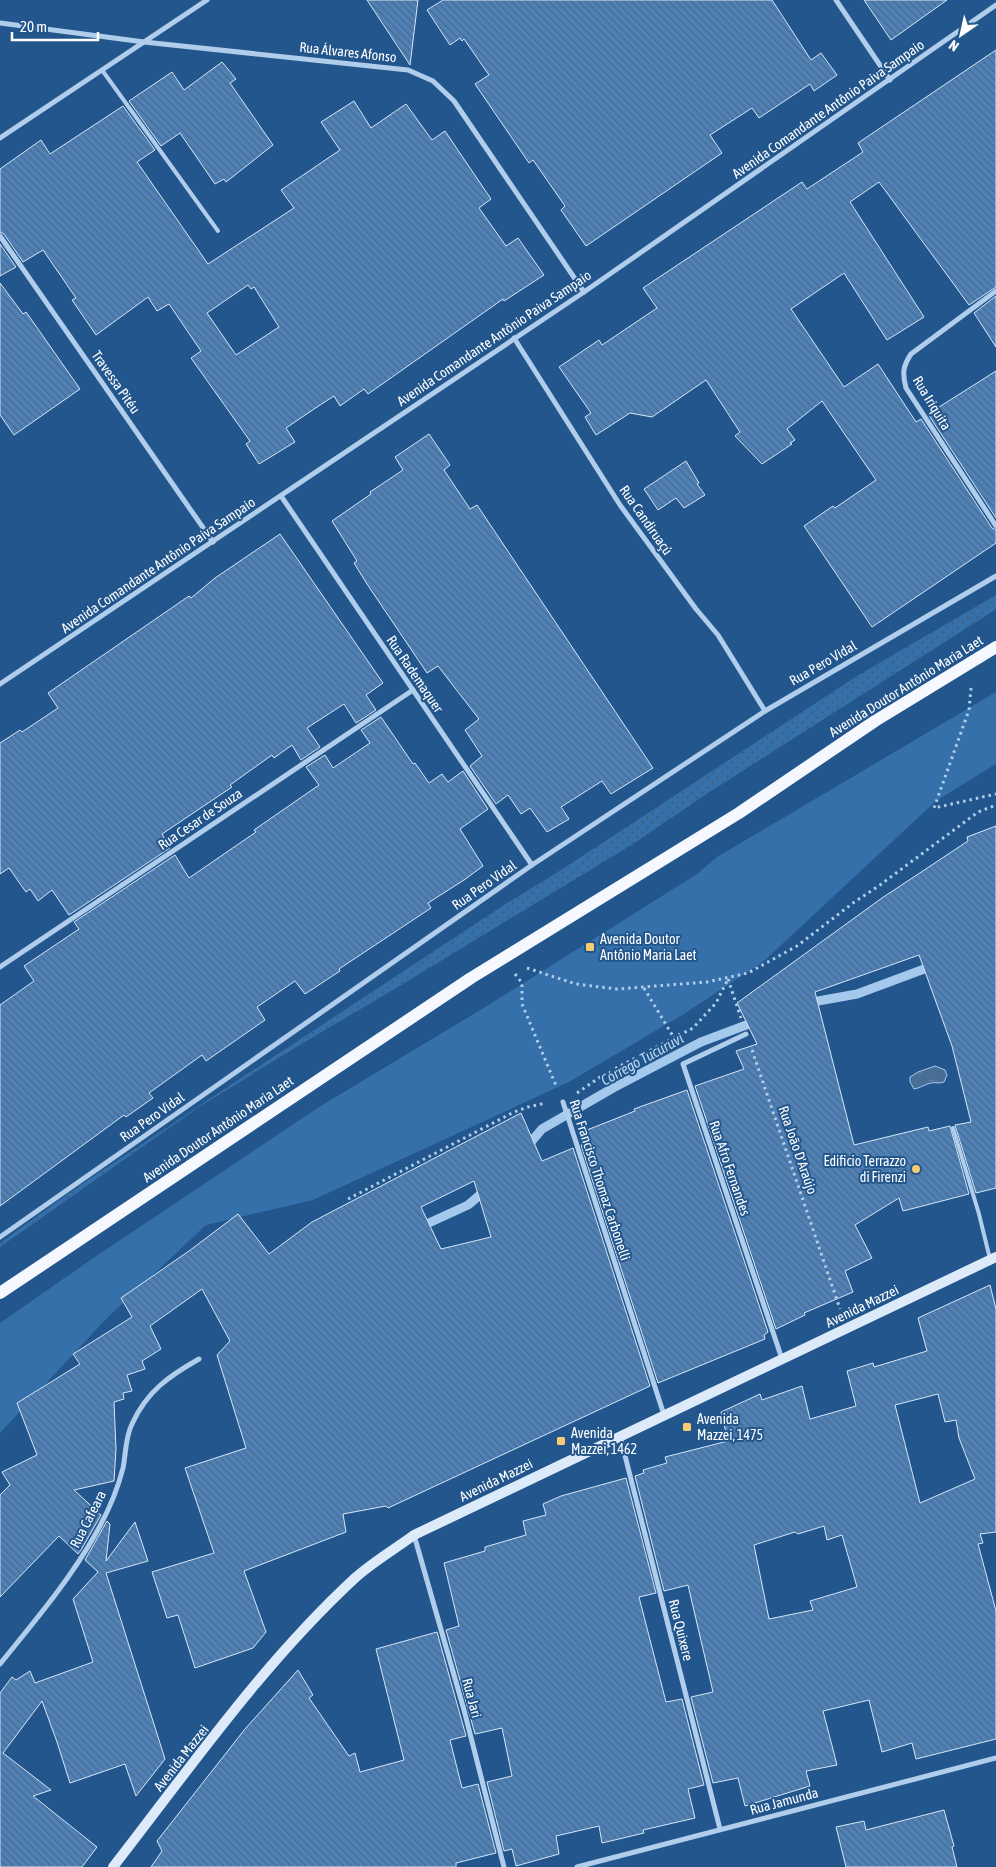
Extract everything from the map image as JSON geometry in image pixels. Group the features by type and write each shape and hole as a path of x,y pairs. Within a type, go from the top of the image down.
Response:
{"main road":[{"name":"Avenida Doutor Antônio Maria Laet","path":"0,1293 471,978 739,813 875,721 996,647"}],"street":[{"path":"0,138 207,0"},
{"path":"836,0 890,80"},
{"name":"Avenida Comandante Antônio Paiva Sampaio","path":"0,684 584,292 996,5"},
{"name":"Rua Álvares Afonso","path":"0,23 144,42 408,70 433,81 454,101 584,292"},
{"name":"Travessa Pitéu","path":"0,236 214,542"},
{"name":"Rua Iriquita","path":"996,291 911,354 903,366 903,377 906,388 996,526"},
{"name":"Rua Candiruaçú","path":"514,338 620,504 696,609 718,635 764,711"},
{"name":"Rua Rademaquer","path":"281,496 532,865"},
{"name":"Rua Pero Vidal","path":"0,1237 532,865 764,711 996,576"},
{"name":"Rua Cesar de Souza","path":"0,967 413,690"},
{"path":"683,1064 746,1034"},
{"name":"Rua Afro Fernandes","path":"683,1064 782,1360"},
{"name":"Rua Francisco Thomaz Carbonelli","path":"563,1102 664,1415"},
{"name":"Avenida Mazzei","path":"113,1867 251,1689 312,1621 357,1577 414,1535 993,1258"},
{"name":"Rua Cafeara","path":"0,1664 73,1570 95,1536 112,1502 123,1467 131,1425 140,1410 152,1392 170,1375 199,1359"},
{"name":"Rua Quixere","path":"620,1435 720,1829"},
{"name":"Rua Jari","path":"414,1535 464,1710 504,1867"},
{"name":"Rua Jamunda","path":"577,1867 996,1758"}],"lane":[{"path":"102,70 218,231"},
{"path":"953,1128 993,1258"}],"path":[{"path":"974,660 968,710 934,808 996,794"},
{"path":"503,959 550,977 576,984 617,989 707,982 728,979 748,973 797,946 978,812 996,805"},
{"name":"Rua Francisco Thomaz Carbonelli","path":"503,959 522,983 522,1004 563,1102"},
{"path":"348,1199 514,1112 539,1104 563,1102 603,1075 693,1028 711,1009 728,979"},
{"name":"Rua João D'Araújo","path":"728,979 847,1329"},
{"path":"644,988 674,1038 683,1064"}],"shaded area":[{"path":"996,595 996,609 984,617 708,793 633,844 196,1109 0,1247 0,1243 79,1186 507,903 561,870 857,676"},
{"path":"996,692 996,764 936,801 764,961 684,1014 569,1082 313,1200 206,1225 105,1320 0,1433 0,1323 319,1107 487,1006 697,874 717,857"}],"water":[{"path":"935,1066 945,1070 947,1075 944,1082 933,1083 914,1089 910,1082 910,1077"}],"building":[{"path":"367,0 418,0 410,65"},
{"path":"443,0 772,0 811,60 821,53 837,75 814,91 810,84 759,118 752,108 710,135 722,153 586,246 561,210 565,206 533,160 529,163 475,84 489,75 464,39 462,41 460,38 450,45 427,10"},
{"path":"864,0 947,0 891,40"},
{"path":"996,50 996,287 969,305 879,182 850,202 924,317 887,340 844,273 791,309 844,387 878,364 916,422 921,419 992,528 996,530 996,543 872,627 804,526 833,506 835,508 876,480 822,401 787,429 795,440 790,443 792,444 762,464 735,436 740,432 706,380 652,417 630,413 596,435 585,417 591,413 559,367 599,340 602,345 657,308 643,288 802,182 807,189 863,152 858,143"},
{"path":"222,62 236,79 230,83 273,145 226,182 224,179 215,184 180,133 161,146 129,101 172,72 184,90"},
{"path":"354,101 371,128 406,104 432,140 445,131 491,199 479,208 506,246 518,238 544,275 504,301 503,299 368,394 364,389 340,406 334,396 314,409 286,428 295,442 259,464 246,444 250,441 191,358 201,351 169,304 157,311 148,297 96,335 72,300 76,298 43,250 23,262 4,234 0,232 0,169 41,140 50,154 123,106 155,150 137,162 208,264 294,208 281,190 340,150 321,122","holes":["248,285 251,289 254,287 279,327 236,355 207,313"]},
{"path":"0,244 16,267 0,276"},
{"path":"0,283 23,314 26,312 80,389 14,435 0,415"},
{"path":"996,296 996,347 974,313"},
{"path":"996,371 996,518 928,414"},
{"path":"429,434 450,465 444,470 470,509 477,505 653,768 611,794 602,781 561,807 569,819 547,832 530,808 521,814 508,795 496,804 470,766 482,756 465,730 479,719 438,666 427,673 367,584 354,563 357,561 332,521 403,470 395,457"},
{"path":"686,461 699,483 697,484 705,495 684,508 676,498 658,510 644,489"},
{"path":"280,534 383,683 366,695 376,710 356,723 344,704 307,728 320,747 301,760 292,745 274,758 272,755 230,785 232,787 162,834 170,848 69,915 52,890 38,901 30,889 26,892 9,868 0,874 0,743 20,730 22,732 58,708 48,693 189,596 191,598 215,578"},
{"path":"381,717 413,764 415,763 429,783 442,774 448,782 463,771 488,809 460,829 483,866 428,903 431,908 305,994 295,981 257,1007 265,1020 206,1061 202,1055 149,1093 153,1098 126,1117 124,1115 0,1206 0,1005 34,981 24,966 79,929 74,922 175,855 189,878 256,832 254,830 319,785 306,767 325,755 333,768 370,743 361,730"},
{"path":"996,826 996,1188 976,1193 955,1125 971,1122 952,1046 919,955 815,992 854,1145 928,1127 929,1131 950,1126 969,1194 903,1211 899,1198 855,1225 872,1258 845,1271 853,1292 804,1313 805,1315 776,1329 695,1086 744,1069 736,1051 757,1044 737,1003 882,898 968,841 967,837"},
{"path":"687,1090 768,1332 764,1335 765,1339 658,1383 581,1145 590,1141 587,1130 635,1111 634,1109"},
{"path":"521,1113 542,1161 573,1148 650,1386 388,1508 386,1506 343,1514 346,1532 244,1571 266,1632 253,1648 195,1668 178,1615 167,1618 152,1572 214,1553 185,1468 246,1448 217,1355 230,1341 202,1289 150,1326 161,1349 142,1361 145,1369 127,1375 132,1391 123,1393 124,1399 114,1402 116,1449 114,1481 74,1490 101,1515 81,1550 78,1554 59,1536 0,1597 0,1495 10,1485 2,1472 37,1455 17,1403 80,1364 73,1354 132,1317 121,1298 238,1214 269,1254 312,1222","holes":["474,1181 491,1237 441,1249 421,1207"]},
{"path":"990,1285 996,1309 996,1532 980,1534 983,1543 978,1544 996,1611 996,1739 916,1759 912,1743 882,1752 869,1700 823,1711 837,1765 806,1771 810,1786 745,1806 738,1778 713,1783 691,1697 713,1692 688,1585 664,1591 635,1476 644,1473 643,1470 667,1463 665,1457 728,1441 721,1412 760,1394 762,1400 802,1386 810,1419 856,1406 847,1371 873,1363 874,1367 927,1351 918,1318","holes":["938,1394 945,1422 956,1420 959,1438 975,1479 920,1503 895,1405","824,1526 827,1540 842,1535 857,1587 810,1601 813,1610 769,1619 754,1545 795,1532 798,1534"]},
{"path":"626,1478 656,1593 639,1597 666,1702 682,1699 704,1785 688,1789 695,1818 643,1830 644,1833 602,1843 599,1826 556,1836 559,1854 516,1866 512,1849 504,1851 487,1782 512,1776 502,1728 475,1734 446,1630 459,1626 444,1563 485,1551 485,1547 526,1535 523,1521 546,1515 543,1504 561,1496"},
{"path":"107,1521 110,1524 106,1561 135,1522 148,1561 106,1573 165,1759 136,1796 125,1764 70,1783 42,1701 3,1753 51,1790 33,1796 97,1847 82,1867 0,1867 0,1693 12,1677 16,1680 30,1671 35,1683 93,1662 73,1599 98,1572 85,1560"},
{"path":"437,1632 466,1736 450,1740 462,1788 478,1784 496,1853 456,1863 456,1867 151,1867 162,1851 157,1841 245,1729 298,1670 313,1695 309,1698 349,1756 355,1753 360,1772 404,1760 376,1649"},
{"path":"944,1810 954,1846 952,1847 957,1867 846,1867 836,1827 864,1821 866,1830"}],"waterway":[{"name":"Córrego Tucuruvi","path":"807,1003 857,994 935,965"},
{"name":"Córrego Tucuruvi","path":"525,1149 542,1129 613,1088 701,1042 757,1021"},
{"name":"Córrego Tucuruvi","path":"418,1228 468,1205 487,1189"}],"place":[{"name":"Avenida Doutor Antônio Maria Laet","path":"590,947"},
{"name":"Edificio Terrazzo di Firenzi","path":"916,1169"},
{"name":"Avenida Mazzei, 1475","path":"687,1427"},
{"name":"Avenida Mazzei, 1462","path":"561,1441"}]}
